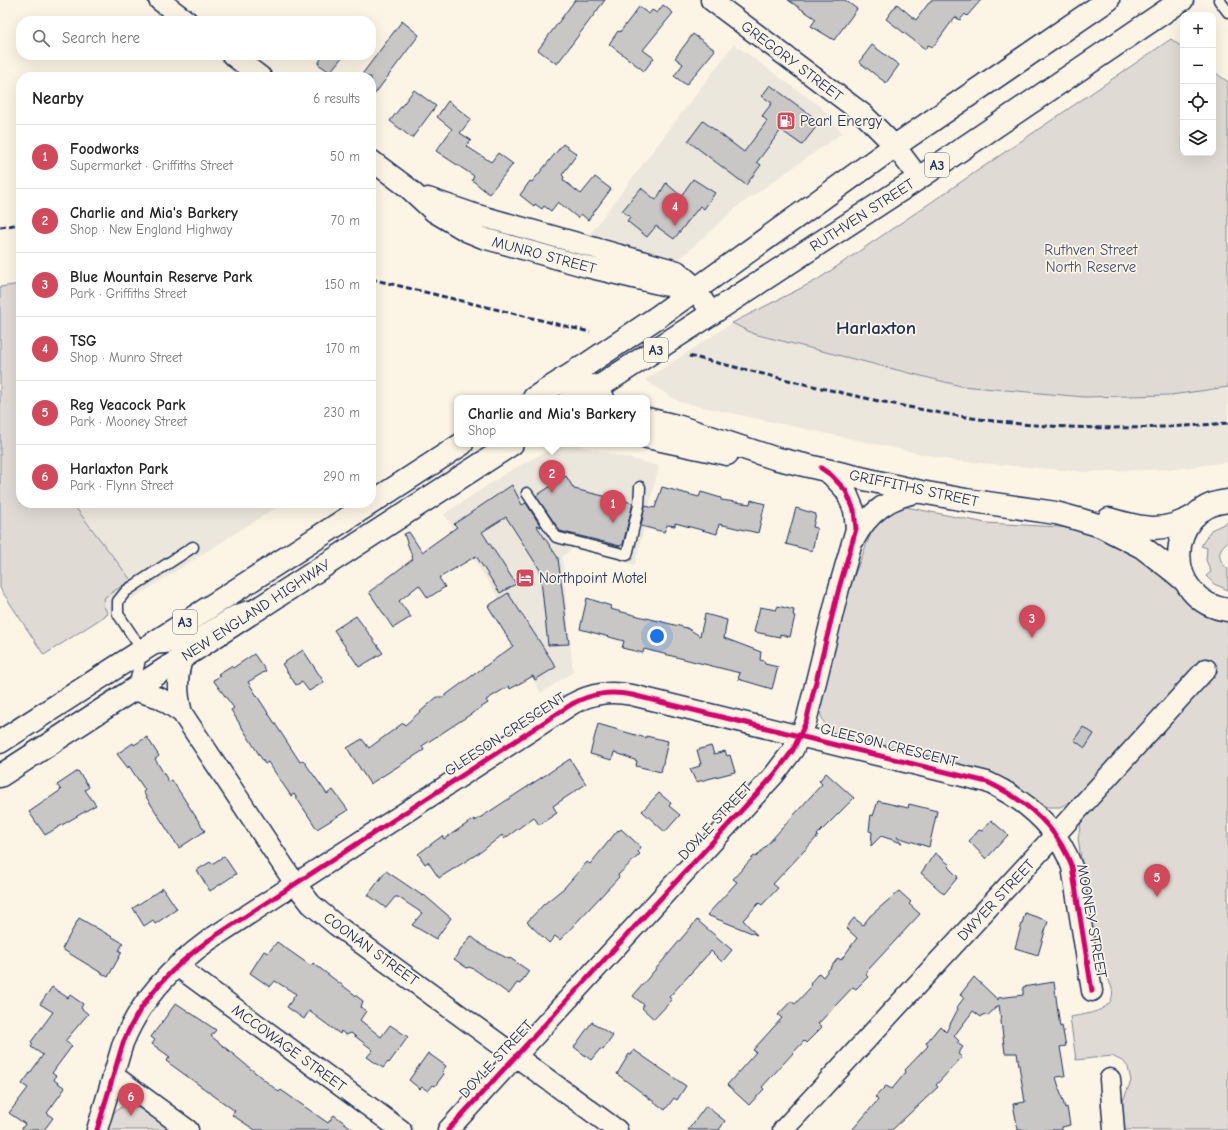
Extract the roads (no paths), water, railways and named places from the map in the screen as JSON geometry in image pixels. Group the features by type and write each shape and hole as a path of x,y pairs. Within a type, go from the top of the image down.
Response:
{"main road":[{"name":"A3","path":"539,395 656,318 895,146 1108,0"},
{"name":"RUTHVEN STREET","path":"589,395 620,373 919,178 1182,0"},
{"path":"576,371 588,395"},
{"name":"GRIFFITHS STREET","path":"650,420 680,427 774,458 921,492 1056,514 1101,526 1122,536 1157,558 1186,582"},
{"name":"GRIFFITHS STREET","path":"650,437 719,454 774,458"},
{"name":"NEW ENGLAND HIGHWAY","path":"376,500 457,447"},
{"name":"NEW ENGLAND HIGHWAY","path":"0,776 507,447"},
{"name":"GRIFFITHS STREET","path":"1056,514 1090,515 1137,527 1157,529 1176,525 1213,505 1228,501"},
{"name":"NEW ENGLAND HIGHWAY","path":"0,742 363,508"},
{"path":"1197,514 1186,529 1179,546 1179,565 1186,582 1202,601 1228,610"},
{"path":"105,674 116,670 126,673 131,678 133,690"}],"street":[{"path":"159,0 180,16"},
{"name":"GREGORY STREET","path":"711,0 863,114 895,146 919,178"},
{"path":"239,60 254,72"},
{"name":"MUNRO STREET","path":"376,164 407,187 455,208 672,269 688,278 712,314"},
{"name":"DOYLE STREET","path":"448,1130 774,775 784,763 800,736 810,708 839,588 854,540 856,520 851,501 839,482 821,468"},
{"name":"DOYLE STREET","path":"854,540 866,520 883,504 895,498 921,492"},
{"name":"COONAN STREET","path":"182,713 178,688 178,675 183,657"},
{"name":"DWYER STREET","path":"783,1130 1206,669"},
{"name":"COONAN STREET","path":"133,690 160,698 182,713 296,885 311,904 331,921 617,1130"},
{"name":"GLEESON CRESCENT","path":"97,1130 123,1043 135,1017 161,981 177,966 209,940 296,885 572,704 590,696 610,692 621,693 987,782 1025,804 1056,834"},
{"name":"MOONEY STREET","path":"1056,834 1072,867 1092,991"},
{"name":"MCCOWAGE STREET","path":"177,966 401,1130"},
{"path":"113,1075 188,1130"},
{"path":"1110,1079 1114,1130"}],"lane":[{"path":"1218,0 1228,12"},
{"path":"527,493 556,537 627,555 639,505 640,487"},
{"path":"133,690 142,650 118,614 118,601 126,591 193,547"},
{"path":"142,650 176,647 234,611 273,599"}],"railway":[{"path":"0,227 16,225"},
{"path":"376,280 590,332"},
{"path":"689,356 889,403 970,418 1011,423 1092,428 1174,427 1228,423"}],"place":[{"name":"Pearl Energy","path":"786,121"},
{"name":"TSG","path":"675,226"},
{"name":"Charlie and Mia's Barkery","path":"552,493"},
{"name":"Foodworks","path":"613,523"},
{"name":"Northpoint Motel","path":"525,578"},
{"name":"Blue Mountain Reserve Park","path":"1032,638"},
{"name":"Reg Veacock Park","path":"1157,897"},
{"name":"Harlaxton Park","path":"131,1116"}],"district":[{"name":"Harlaxton","path":"876,327"}],"park label":[{"name":"Ruthven Street North Reserve","path":"1091,258"}]}
